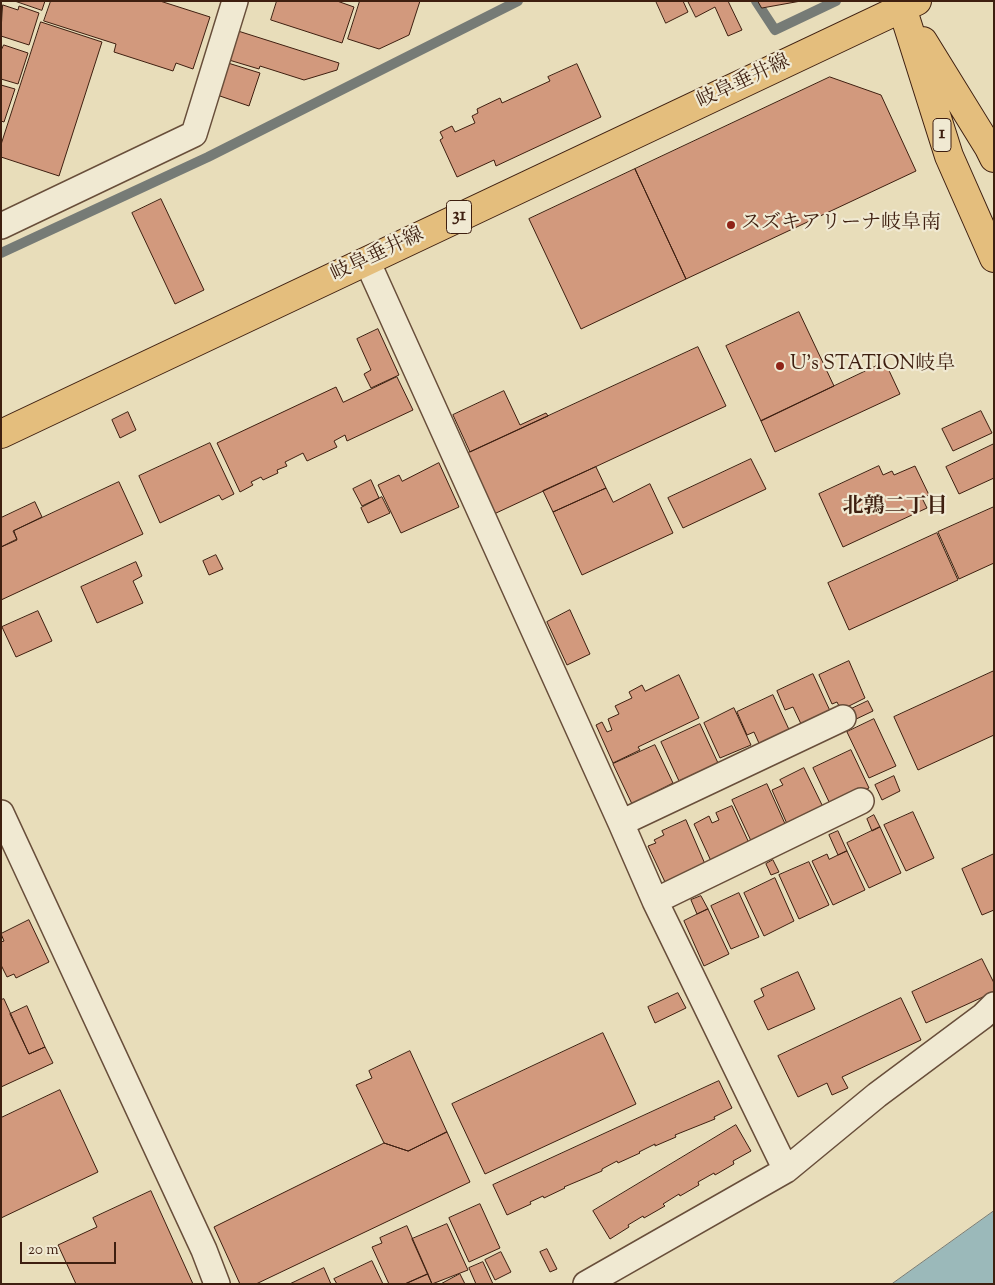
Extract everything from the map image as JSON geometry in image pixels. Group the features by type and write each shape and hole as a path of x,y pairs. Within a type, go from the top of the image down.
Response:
{"main road":[{"name":"1","path":"906,4 994,158"},
{"name":"1","path":"906,4 949,156 994,258"},
{"name":"岐阜垂井線","path":"1,434 906,4"}],"street":[{"path":"1,226 194,134 235,1"},
{"path":"366,261 655,901 786,1170"},
{"path":"621,823 843,718"},
{"path":"655,901 861,801"},
{"path":"1,813 204,1250 217,1284"},
{"path":"586,1284 786,1170 877,1095 983,1016 994,1005"}],"water":[{"path":"994,1211 994,1284 892,1284"}],"building":[{"path":"15,1 45,1 42,10"},
{"path":"51,1 160,1 210,17 193,69 176,63 173,71 114,52 116,44 44,21"},
{"path":"277,1 337,1 354,7 342,43 271,20"},
{"path":"360,1 420,1 409,35 379,49 348,39"},
{"path":"656,1 683,1 688,12 666,23"},
{"path":"688,1 728,1 742,30 728,36 715,7 696,17"},
{"path":"758,1 801,1 762,8"},
{"path":"3,5 18,10 19,6 39,13 29,45 1,36"},
{"path":"41,22 102,42 59,176 1,157 1,145"},
{"path":"238,31 339,63 337,70 304,80 260,66 259,69 229,60"},
{"path":"4,45 28,53 18,84 1,79 1,51"},
{"path":"228,63 260,73 249,106 217,95"},
{"path":"577,64 601,117 496,166 494,160 457,177 440,140 443,138 440,132 452,126 455,132 475,123 472,116 478,113 477,109 500,98 502,103 550,81 548,77"},
{"name":"スズキアリーナ岐阜南","path":"830,77 881,95 916,171 686,279 635,169"},
{"path":"1,85 15,89 4,122 1,121"},
{"path":"635,169 686,279 581,329 529,219"},
{"path":"161,199 204,290 175,304 132,213"},
{"name":"U’s STATION岐阜","path":"799,312 834,386 761,421 726,346"},
{"path":"378,329 399,375 371,388 364,374 371,370 357,339"},
{"path":"698,347 726,406 494,514 466,454"},
{"path":"885,362 900,394 775,452 761,421"},
{"path":"397,377 413,410 347,441 345,435 334,441 337,447 307,461 303,453 285,462 287,466 277,470 278,473 263,480 261,477 251,482 253,485 240,492 217,443 336,387 343,402"},
{"path":"504,391 520,425 546,413 548,416 470,452 453,415"},
{"path":"981,411 992,433 953,451 942,429"},
{"path":"128,412 136,430 120,438 112,420"},
{"path":"210,443 234,494 222,500 219,495 160,523 139,476"},
{"path":"994,444 994,478 959,494 946,467"},
{"path":"751,459 766,489 683,528 668,498"},
{"path":"439,463 459,507 401,533 378,485 399,475 402,481"},
{"path":"879,466 883,475 892,471 894,475 915,466 929,495 922,498 927,508 843,547 819,494"},
{"path":"596,467 606,488 553,512 543,491"},
{"path":"371,480 379,498 362,506 353,489"},
{"path":"119,482 143,534 1,600 1,547 17,540 14,531"},
{"path":"650,484 673,533 582,575 553,512 606,488 613,502"},
{"path":"382,497 390,513 368,523 361,508"},
{"path":"35,502 42,517 13,531 17,539 1,547 1,518"},
{"path":"994,507 994,563 959,579 938,532"},
{"path":"937,533 958,580 849,630 828,583"},
{"path":"216,555 223,569 209,575 203,561"},
{"path":"136,562 142,576 133,581 143,603 97,623 81,587"},
{"path":"570,610 590,654 567,665 547,622"},
{"path":"38,611 52,641 16,657 2,627"},
{"path":"849,661 865,698 841,710 837,702 832,704 819,675"},
{"path":"994,671 994,735 918,770 894,717"},
{"path":"813,674 831,713 802,726 793,707 785,710 777,691"},
{"path":"679,675 699,718 638,747 640,750 613,763 596,725 602,722 607,732 612,730 608,719 619,714 615,706 632,698 629,692 642,685 645,691"},
{"path":"773,695 792,736 762,750 754,732 747,735 737,712"},
{"path":"868,701 873,711 852,721 847,711"},
{"path":"734,708 751,745 720,758 704,723"},
{"path":"874,719 896,766 869,778 847,732"},
{"path":"700,724 718,763 679,781 661,742"},
{"path":"655,745 673,783 632,804 613,764"},
{"path":"851,750 869,788 831,806 813,768"},
{"path":"804,768 824,809 788,826 772,790 783,785 780,780"},
{"path":"894,776 900,791 882,800 875,785"},
{"path":"767,784 786,826 752,843 732,800"},
{"path":"732,806 749,843 711,861 694,824 709,816 712,823 719,820 716,813"},
{"path":"913,812 934,858 906,871 884,825"},
{"path":"874,815 880,827 872,831 867,819"},
{"path":"686,820 705,864 665,882 648,846 656,843 654,840 664,835 662,831"},
{"path":"880,827 901,873 869,888 847,843"},
{"path":"838,831 847,851 838,855 829,835"},
{"path":"847,851 865,890 833,905 812,861 827,854 829,859"},
{"path":"994,854 994,910 982,915 962,869"},
{"path":"773,860 779,872 771,875 766,864"},
{"path":"809,862 829,905 799,919 779,875"},
{"path":"775,878 794,921 764,936 744,893"},
{"path":"739,893 759,937 731,949 711,906"},
{"path":"701,896 708,909 697,914 691,900"},
{"path":"708,909 729,954 704,966 684,921"},
{"path":"29,920 49,962 16,978 14,974 7,977 1,965 1,942 4,941 1,934"},
{"path":"982,959 994,983 994,992 926,1023 912,992"},
{"path":"798,972 815,1009 768,1030 754,1001 764,996 761,989"},
{"path":"678,993 686,1008 655,1023 648,1007"},
{"path":"901,998 921,1040 842,1077 848,1088 832,1095 827,1083 798,1097 778,1056"},
{"path":"4,999 29,1054 45,1047 53,1063 1,1087 1,1000"},
{"path":"27,1006 45,1047 29,1054 10,1014"},
{"path":"603,1033 636,1104 485,1174 452,1104"},
{"path":"410,1051 447,1132 408,1151 384,1143 356,1085 372,1078 369,1071"},
{"path":"719,1081 732,1108 714,1117 715,1119 675,1135 676,1137 655,1146 655,1144 618,1163 617,1161 602,1169 602,1171 564,1187 544,1198 543,1196 530,1202 531,1204 507,1215 493,1185"},
{"path":"60,1090 98,1172 1,1218 1,1118"},
{"path":"736,1125 751,1151 733,1161 734,1164 698,1182 699,1185 663,1204 665,1206 628,1225 629,1227 610,1239 593,1211"},
{"path":"447,1132 470,1182 256,1284 240,1284 214,1227 384,1143 408,1151"},
{"path":"151,1191 193,1284 76,1284 58,1245 97,1227 93,1218"},
{"path":"480,1204 500,1248 469,1262 449,1218"},
{"path":"447,1224 468,1270 432,1284 412,1239"},
{"path":"407,1226 428,1274 405,1284 389,1284 372,1247 382,1243 380,1238"},
{"path":"547,1249 557,1269 550,1272 540,1252"},
{"path":"501,1252 511,1272 495,1280 485,1260"},
{"path":"372,1261 383,1284 337,1284 334,1279"},
{"path":"483,1262 493,1284 476,1284 469,1268"},
{"path":"324,1268 331,1284 290,1284"},
{"path":"428,1274 432,1284 405,1284"},
{"path":"460,1274 465,1284 441,1284"}],"waterway":[{"path":"1,253 208,157 518,1"},
{"path":"756,1 775,30 836,1"}],"place":[{"name":"スズキアリーナ岐阜南","path":"731,225"},
{"name":"U’s STATION岐阜","path":"780,366"}],"district":[{"name":"北鶉二丁目","path":"895,508"}]}
